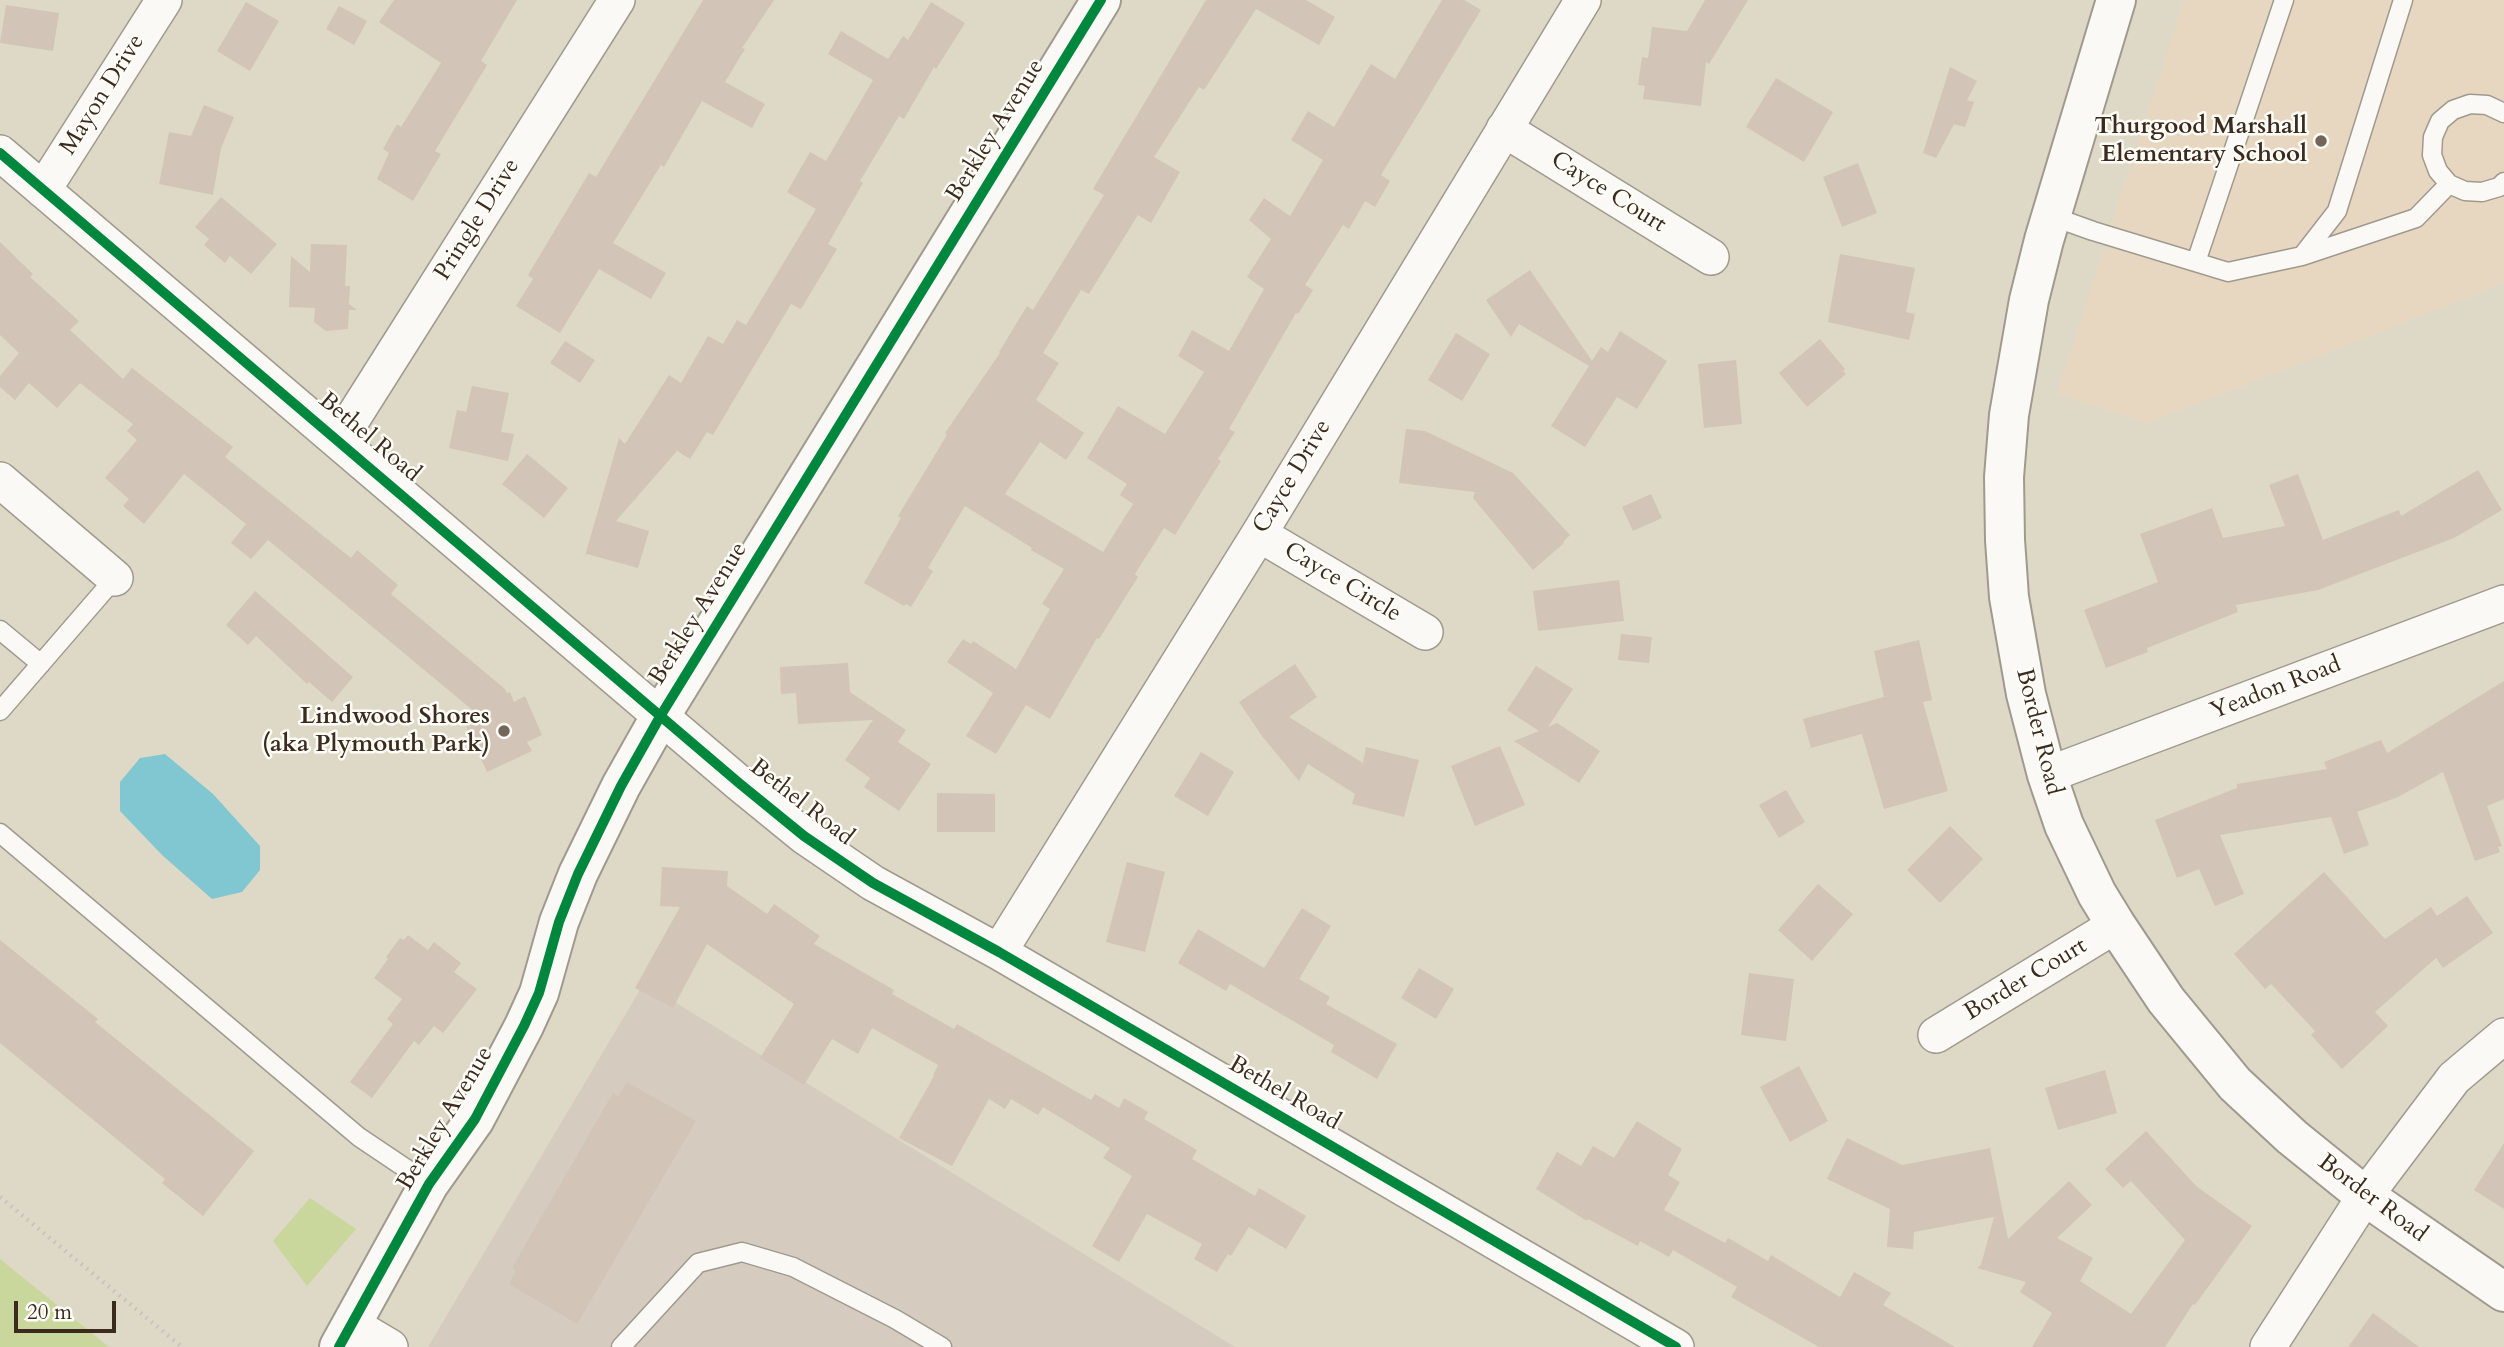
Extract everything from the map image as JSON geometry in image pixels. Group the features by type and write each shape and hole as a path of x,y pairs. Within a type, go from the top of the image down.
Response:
{"street":[{"name":"Mayon Drive","path":"43,190 164,0"},
{"name":"Pringle Drive","path":"339,440 617,0"},
{"name":"Berkley Avenue","path":"346,1336 429,1184 475,1119 524,1026 540,993 559,922 578,874 621,786 661,715 1101,0"},
{"name":"Cayce Drive","path":"999,952 1259,534 1583,0"},
{"name":"Border Road","path":"2116,0 2051,216 2029,300 2017,360 2004,477 2009,597 2026,694 2047,775 2064,825 2097,894 2166,1000 2235,1083 2292,1137 2365,1196 2504,1292"},
{"name":"Cayce Court","path":"1504,129 1712,257"},
{"name":"Bethel Road","path":"0,153 804,836 873,883 999,952 1676,1347"},
{"path":"0,480 115,578"},
{"name":"Cayce Circle","path":"1259,534 1425,632"},
{"name":"Yeadon Road","path":"2047,775 2504,603"},
{"name":"Border Court","path":"1936,1035 2116,925"},
{"path":"2268,1347 2365,1196 2455,1078 2504,1036"},
{"path":"346,1336 390,1347"}],"lane":[{"path":"2196,262 2284,0"},
{"path":"2302,256 2337,211 2403,0"},
{"path":"2504,113 2487,105 2470,104 2453,110 2440,121 2433,137 2432,155 2438,171 2449,184 2465,191 2482,192 2499,187 2504,182"},
{"path":"2051,216 2228,272 2302,256 2416,218 2449,184"},
{"path":"0,711 115,578"},
{"path":"0,630 41,664"},
{"path":"0,833 359,1137 429,1184"},
{"path":"621,1347 698,1263 742,1252 793,1268 895,1319 943,1347"}],"path":[{"path":"0,1198 182,1347"}],"shaded area":[{"name":"Thurgood Marshall Elementary School","path":"2184,0 2504,0 2504,283 2148,423 2057,394"},
{"path":"644,983 1235,1347 428,1347"}],"green space":[{"path":"310,1198 356,1229 307,1286 273,1241"},
{"path":"0,1259 109,1347 0,1347"}],"water":[{"path":"165,754 213,794 260,846 260,870 242,892 212,899 162,855 120,811 120,782 140,758"}],"building":[{"path":"394,0 517,0 481,61 487,65 435,151 441,154 413,201 377,179 389,153 383,149 397,124 401,127 441,63 379,22"},
{"path":"703,0 774,0 742,48 745,49 725,82 765,104 752,128 702,101 664,167 661,165 613,243 666,273 651,299 599,269 560,333 516,306 533,279 528,275 589,173 596,177"},
{"path":"1206,0 1306,0 1335,17 1319,45 1256,9 1204,90 1199,87 1154,157 1180,172 1151,223 1138,215 1089,294 1081,290 1043,353 1059,363 1036,400 1084,433 1066,460 1040,442 1005,494 1103,552 1133,504 1120,495 1127,484 1087,458 1118,406 1165,434 1204,372 1178,356 1192,330 1229,351 1264,289 1247,277 1271,239 1249,220 1264,198 1290,216 1323,160 1291,140 1308,111 1334,127 1371,64 1395,79 1442,0 1464,0 1481,10 1381,175 1390,181 1375,207 1365,201 1349,229 1343,225 1305,285 1313,290 1298,314 1296,313 1229,429 1235,432 1218,459 1221,461 1175,535 1164,528 1135,574 1138,577 1099,639 1097,638 1050,719 1026,705 996,754 966,736 993,693 947,662 963,639 971,644 973,641 1016,669 1050,609 1042,604 1064,569 965,506 928,568 933,571 911,607 906,604 904,606 864,583 901,518 898,516 947,435 945,433 1000,353 1027,306 1033,310 1104,195 1093,189"},
{"path":"1705,0 1748,0 1709,64 1706,62 1701,106 1643,99 1645,86 1638,85 1642,57 1648,58 1652,27 1687,31"},
{"path":"246,2 279,21 250,71 217,51"},
{"path":"931,2 965,23 936,69 934,67 904,119 899,116 860,181 863,183 828,244 837,249 801,309 791,304 713,435 707,432 690,459 677,451 616,521 649,531 638,568 587,554 585,556 619,438 625,444 669,375 681,383 708,336 723,344 737,320 746,325 816,209 787,192 810,152 826,161 873,80 828,54 841,31 888,59 903,36 908,40"},
{"path":"6,5 59,13 53,51 0,43"},
{"path":"339,6 367,21 354,45 326,29"},
{"path":"1950,67 1977,81 1967,100 1974,102 1965,127 1954,124 1936,158 1923,153"},
{"path":"1776,78 1833,112 1804,162 1746,127"},
{"path":"204,105 234,117 221,148 213,195 159,184 169,132 191,136"},
{"path":"1858,163 1877,213 1842,227 1823,177"},
{"path":"221,197 277,244 251,274 230,256 225,263 204,245 209,239 195,227"},
{"path":"0,242 33,274 30,277 79,321 70,330 123,379 132,368 233,447 225,457 351,558 357,550 398,585 391,594 507,693 510,692 514,702 525,696 542,735 527,742 532,751 487,772 466,726 482,718 268,540 251,559 231,543 246,524 184,474 144,524 123,506 129,499 105,478 137,440 127,431 133,424 80,383 57,408 29,383 15,400 0,387 0,376 19,353 0,335"},
{"path":"311,244 347,245 345,286 350,286 349,304 357,310 349,310 348,329 326,331 314,322 315,308 289,307 291,256 310,272"},
{"path":"1840,254 1915,268 1906,312 1915,314 1909,340 1828,322"},
{"path":"1530,270 1592,361 1601,347 1608,352 1620,331 1667,361 1637,409 1617,397 1585,447 1551,426 1589,366 1519,324 1511,337 1486,300"},
{"path":"1456,333 1490,354 1462,401 1428,380"},
{"path":"1820,339 1845,369 1843,371 1846,374 1807,407 1779,373"},
{"path":"565,341 595,360 580,383 550,363"},
{"path":"1736,360 1742,424 1704,428 1698,364"},
{"path":"472,386 509,393 501,432 514,434 508,461 449,448 457,410 466,412"},
{"path":"1406,429 1425,431 1513,473 1570,535 1533,570 1473,498 1475,492 1399,483"},
{"path":"527,454 568,488 544,518 502,484"},
{"path":"2478,470 2502,510 2454,538 2318,590 2236,605 2238,612 2147,648 2148,652 2106,668 2084,610 2158,582 2140,534 2212,508 2223,538 2285,526 2269,485 2298,474 2323,540 2399,510 2401,516"},
{"path":"1651,494 1662,518 1633,531 1622,507"},
{"path":"1619,580 1624,621 1538,631 1533,591"},
{"path":"255,591 353,677 332,702 309,682 307,684 256,636 248,645 226,625"},
{"path":"1621,634 1652,637 1649,663 1618,660"},
{"path":"1919,640 1932,700 1923,702 1948,791 1884,809 1862,734 1811,748 1803,719 1884,697 1874,651"},
{"path":"848,663 850,692 906,730 898,742 931,764 899,811 864,787 870,778 845,760 873,720 798,724 796,693 781,694 780,667"},
{"path":"1295,664 1317,697 1289,717 1363,763 1366,747 1419,760 1404,817 1352,804 1355,794 1308,764 1299,781 1262,736 1239,702"},
{"path":"1536,666 1573,689 1548,727 1557,723 1600,751 1579,783 1514,741 1539,731 1507,710"},
{"path":"2504,681 2504,799 2487,806 2502,846 2498,847 2500,852 2475,861 2443,772 2398,797 2357,812 2369,845 2344,854 2331,817 2220,835 2244,894 2215,906 2199,869 2177,878 2155,820 2237,788 2237,784 2327,769 2324,762 2381,740 2387,753"},
{"path":"1500,746 1525,805 1475,826 1451,766"},
{"path":"1201,752 1234,772 1208,816 1174,796"},
{"path":"1786,790 1805,822 1779,838 1759,805"},
{"path":"937,793 995,794 995,832 937,832"},
{"path":"1950,826 1983,859 1940,903 1907,870"},
{"path":"1127,862 1165,872 1145,952 1106,942"},
{"path":"662,867 728,871 727,886 767,914 774,904 820,936 814,944 894,990 892,994 954,1029 957,1024 1091,1100 1095,1094 1119,1108 1124,1098 1148,1112 1144,1119 1197,1150 1192,1159 1255,1196 1259,1188 1306,1216 1286,1249 1249,1227 1231,1256 1228,1254 1217,1272 1194,1259 1202,1244 1147,1214 1119,1262 1092,1246 1132,1176 1103,1158 1110,1148 1043,1107 1038,1115 1011,1099 1005,1109 989,1099 952,1166 899,1138 938,1065 872,1028 858,1054 832,1039 804,1085 760,1058 794,1004 707,944 673,1008 635,988 680,907 660,906"},
{"path":"2324,872 2385,939 2431,907 2437,916 2467,896 2493,933 2443,968 2436,958 2375,1012 2388,1026 2342,1069 2311,1035 2315,1031 2271,984 2265,989 2234,954"},
{"path":"1818,884 1853,914 1812,961 1778,930"},
{"path":"1302,908 1331,926 1299,979 1330,997 1326,1004 1397,1044 1377,1079 1331,1052 1334,1045 1230,984 1226,991 1178,963 1198,929 1264,968"},
{"path":"408,935 428,950 434,942 461,963 454,972 477,989 443,1033 434,1026 419,1045 414,1041 372,1098 350,1082 393,1024 387,1019 402,999 374,978 400,938 404,940"},
{"path":"0,940 98,1019 95,1022 254,1151 203,1216 162,1183 165,1179 0,1043"},
{"path":"1419,968 1454,989 1436,1019 1401,998"},
{"path":"1749,973 1794,979 1786,1041 1741,1035"},
{"path":"1799,1066 1828,1121 1790,1142 1760,1087"},
{"path":"2105,1070 2117,1113 2058,1130 2045,1088"},
{"path":"627,1082 696,1121 577,1324 509,1284 516,1271 512,1268 613,1093 618,1097"},
{"path":"1637,1121 1682,1149 1668,1175 1680,1182 1664,1210 1725,1243 1728,1238 1768,1261 1771,1255 1840,1297 1854,1272 1891,1293 1883,1305 1955,1347 1819,1347 1731,1297 1737,1287 1673,1250 1669,1257 1640,1241 1638,1246 1588,1219 1587,1221 1536,1189 1557,1152 1581,1166 1593,1146 1614,1158"},
{"path":"2146,1131 2196,1186 2252,1226 2195,1305 2193,1304 2165,1347 2032,1347 2052,1313 2020,1292 2026,1282 1977,1268 1981,1265 1994,1217 1914,1232 1913,1249 1887,1247 1890,1209 1827,1179 1847,1138 1902,1165 1990,1148 2008,1239 2069,1181 2092,1205 2057,1238 2093,1258 2080,1281 2131,1314 2185,1240 2131,1181 2123,1188 2105,1169"},
{"path":"2504,1143 2504,1209 2474,1190"},
{"path":"2373,1313 2419,1347 2348,1347"}],"cycle path":[{"path":"339,1347 429,1184 475,1119 524,1026 539,993 559,922 578,874 621,786 661,715 1101,0"},
{"path":"0,153 804,836 873,883 999,952 1676,1347"}],"place":[{"name":"Thurgood Marshall Elementary School","path":"2321,141"},
{"name":"Lindwood Shores (aka Plymouth Park)","path":"504,731"}]}
